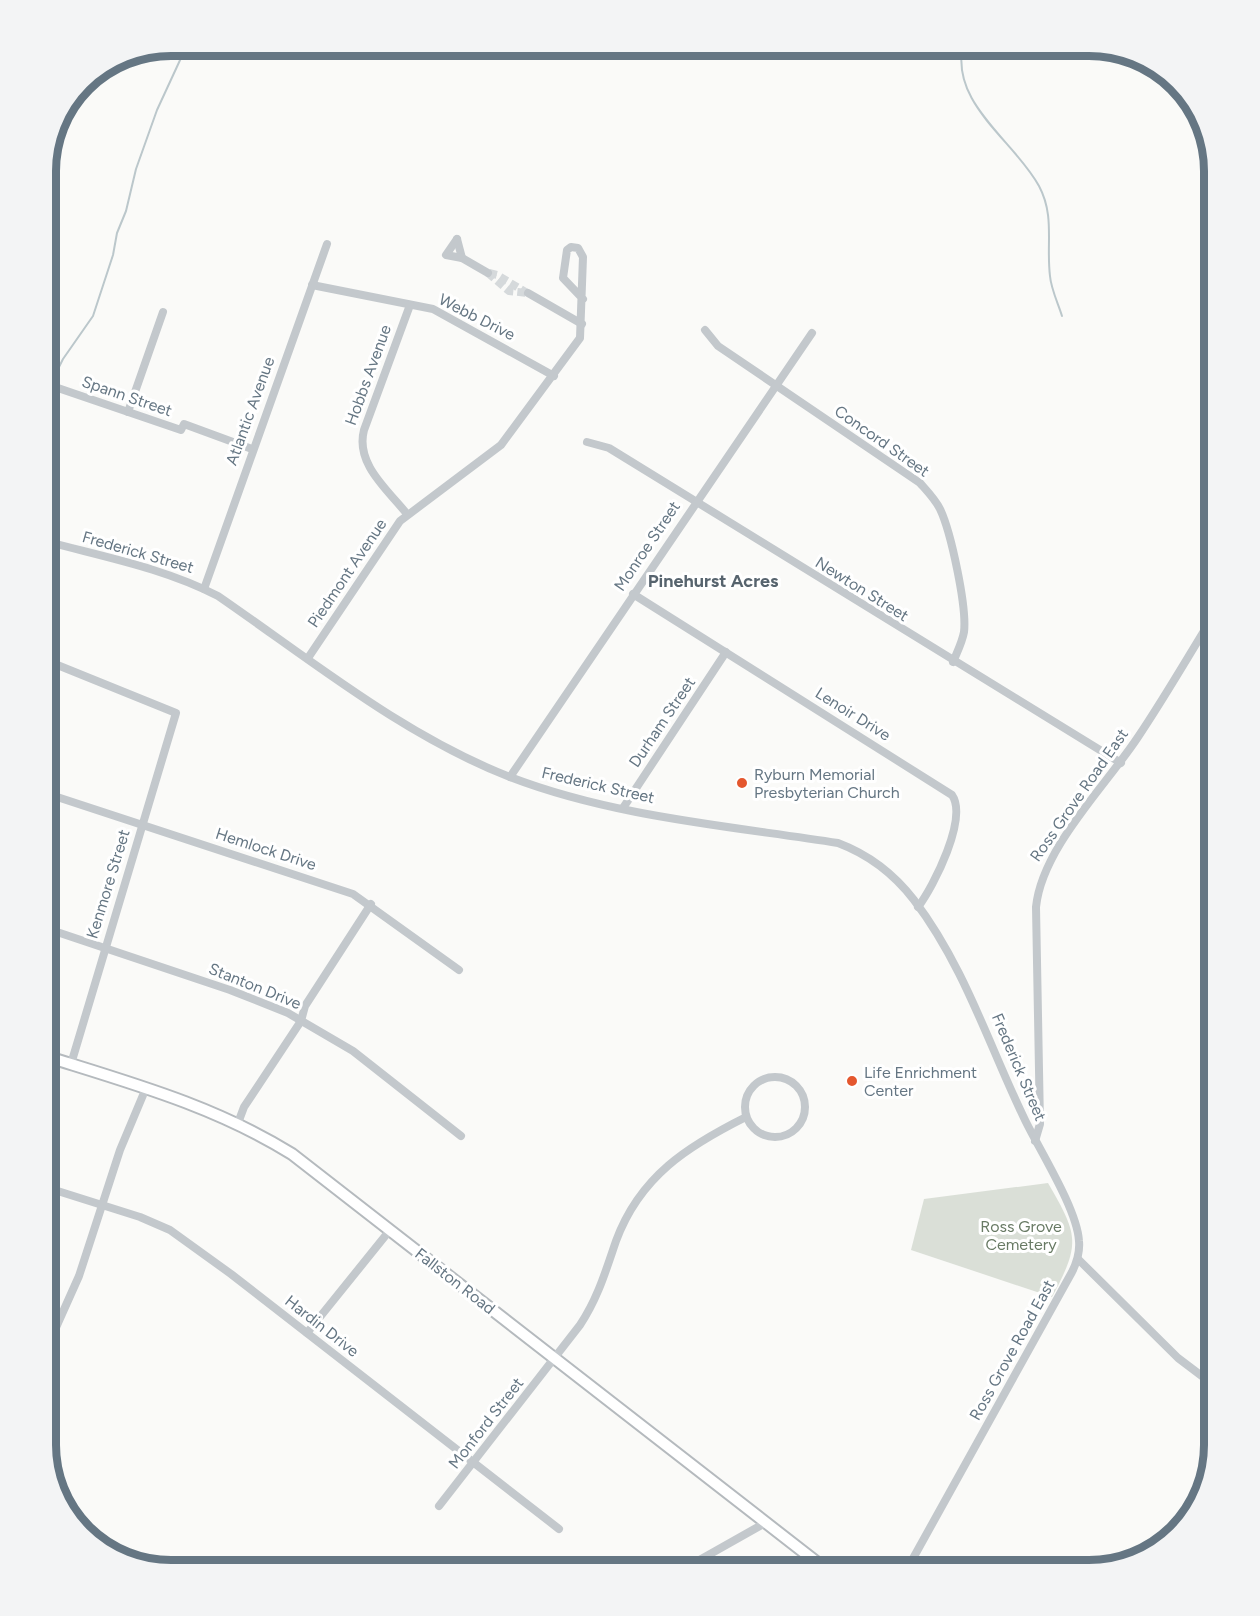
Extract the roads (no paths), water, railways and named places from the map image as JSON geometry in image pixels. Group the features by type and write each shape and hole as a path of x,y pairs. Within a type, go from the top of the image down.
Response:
{"main road":[{"name":"Fallston Road","path":"56,1059 185,1101 238,1123 292,1154 814,1560"}],"street":[{"name":"Atlantic Avenue","path":"204,589 252,448 327,244"},
{"name":"Piedmont Avenue","path":"308,658 390,533 407,514 501,446 580,338 582,324 583,294 583,254 578,248 569,247 563,278 583,294"},
{"path":"462,258 488,273"},
{"name":"Webb Drive","path":"312,285 442,313 554,376"},
{"path":"528,293 582,324"},
{"name":"Hobbs Avenue","path":"407,514 367,463 362,449 364,430 410,305"},
{"path":"128,412 163,312"},
{"name":"Concord Street","path":"705,330 718,346 920,483 938,506 950,541 965,619 963,640 953,662"},
{"name":"Monroe Street","path":"510,777 812,333"},
{"name":"Spann Street","path":"56,387 181,430 184,424 252,448"},
{"name":"Newton Street","path":"587,442 609,448 1120,763"},
{"name":"Frederick Street","path":"56,545 164,573 204,589 415,729 510,777 623,808 838,843 854,849 881,865 918,907 968,989 1035,1141"},
{"name":"Lenoir Drive","path":"633,594 952,795 957,804 957,819 933,886 918,907"},
{"name":"Ross Grove Road East","path":"1035,1141 1039,1132 1041,1108 1036,907 1042,876 1059,847 1120,763 1204,630"},
{"name":"Durham Street","path":"623,808 726,652"},
{"name":"Kenmore Street","path":"56,664 176,713 71,1064"},
{"name":"Hemlock Drive","path":"56,797 339,888 371,904 459,970"},
{"path":"238,1123 244,1107 301,1021 305,1006 371,904"},
{"name":"Stanton Drive","path":"56,932 283,1010 352,1051 461,1136"},
{"path":"768,1077 788,1079 802,1093 805,1112 795,1130 787,1135 767,1136 758,1132 746,1117 746,1097 751,1088 768,1077"},
{"path":"56,1327 79,1276 120,1150 146,1088"},
{"name":"Monford Street","path":"439,1506 556,1359 595,1300 623,1224 648,1185 671,1161 698,1141 746,1117"},
{"path":"1035,1141 1074,1222 1079,1240 1078,1259 1178,1358 1204,1378"},
{"name":"Hardin Drive","path":"56,1191 140,1217 170,1230 559,1529"},
{"path":"307,1334 390,1230"},
{"name":"Ross Grove Road East","path":"912,1560 1078,1259"},
{"path":"699,1560 765,1523"}],"waterway":[{"path":"56,373 93,316 113,255 117,233 126,211 136,169 157,110 182,56"},
{"path":"962,56 966,85 975,103 1028,169 1044,197 1048,219 1051,281 1062,316"}],"tunnel":[{"path":"488,273 509,291 528,293"},
{"path":"489,273 497,275 527,293"}],"place":[{"name":"Ryburn Memorial Presbyterian Church","path":"742,783"},
{"name":"Life Enrichment Center","path":"852,1081"}],"district":[{"name":"Pinehurst Acres","path":"713,581"}],"park label":[{"name":"Ross Grove Cemetery","path":"1021,1235"}]}
